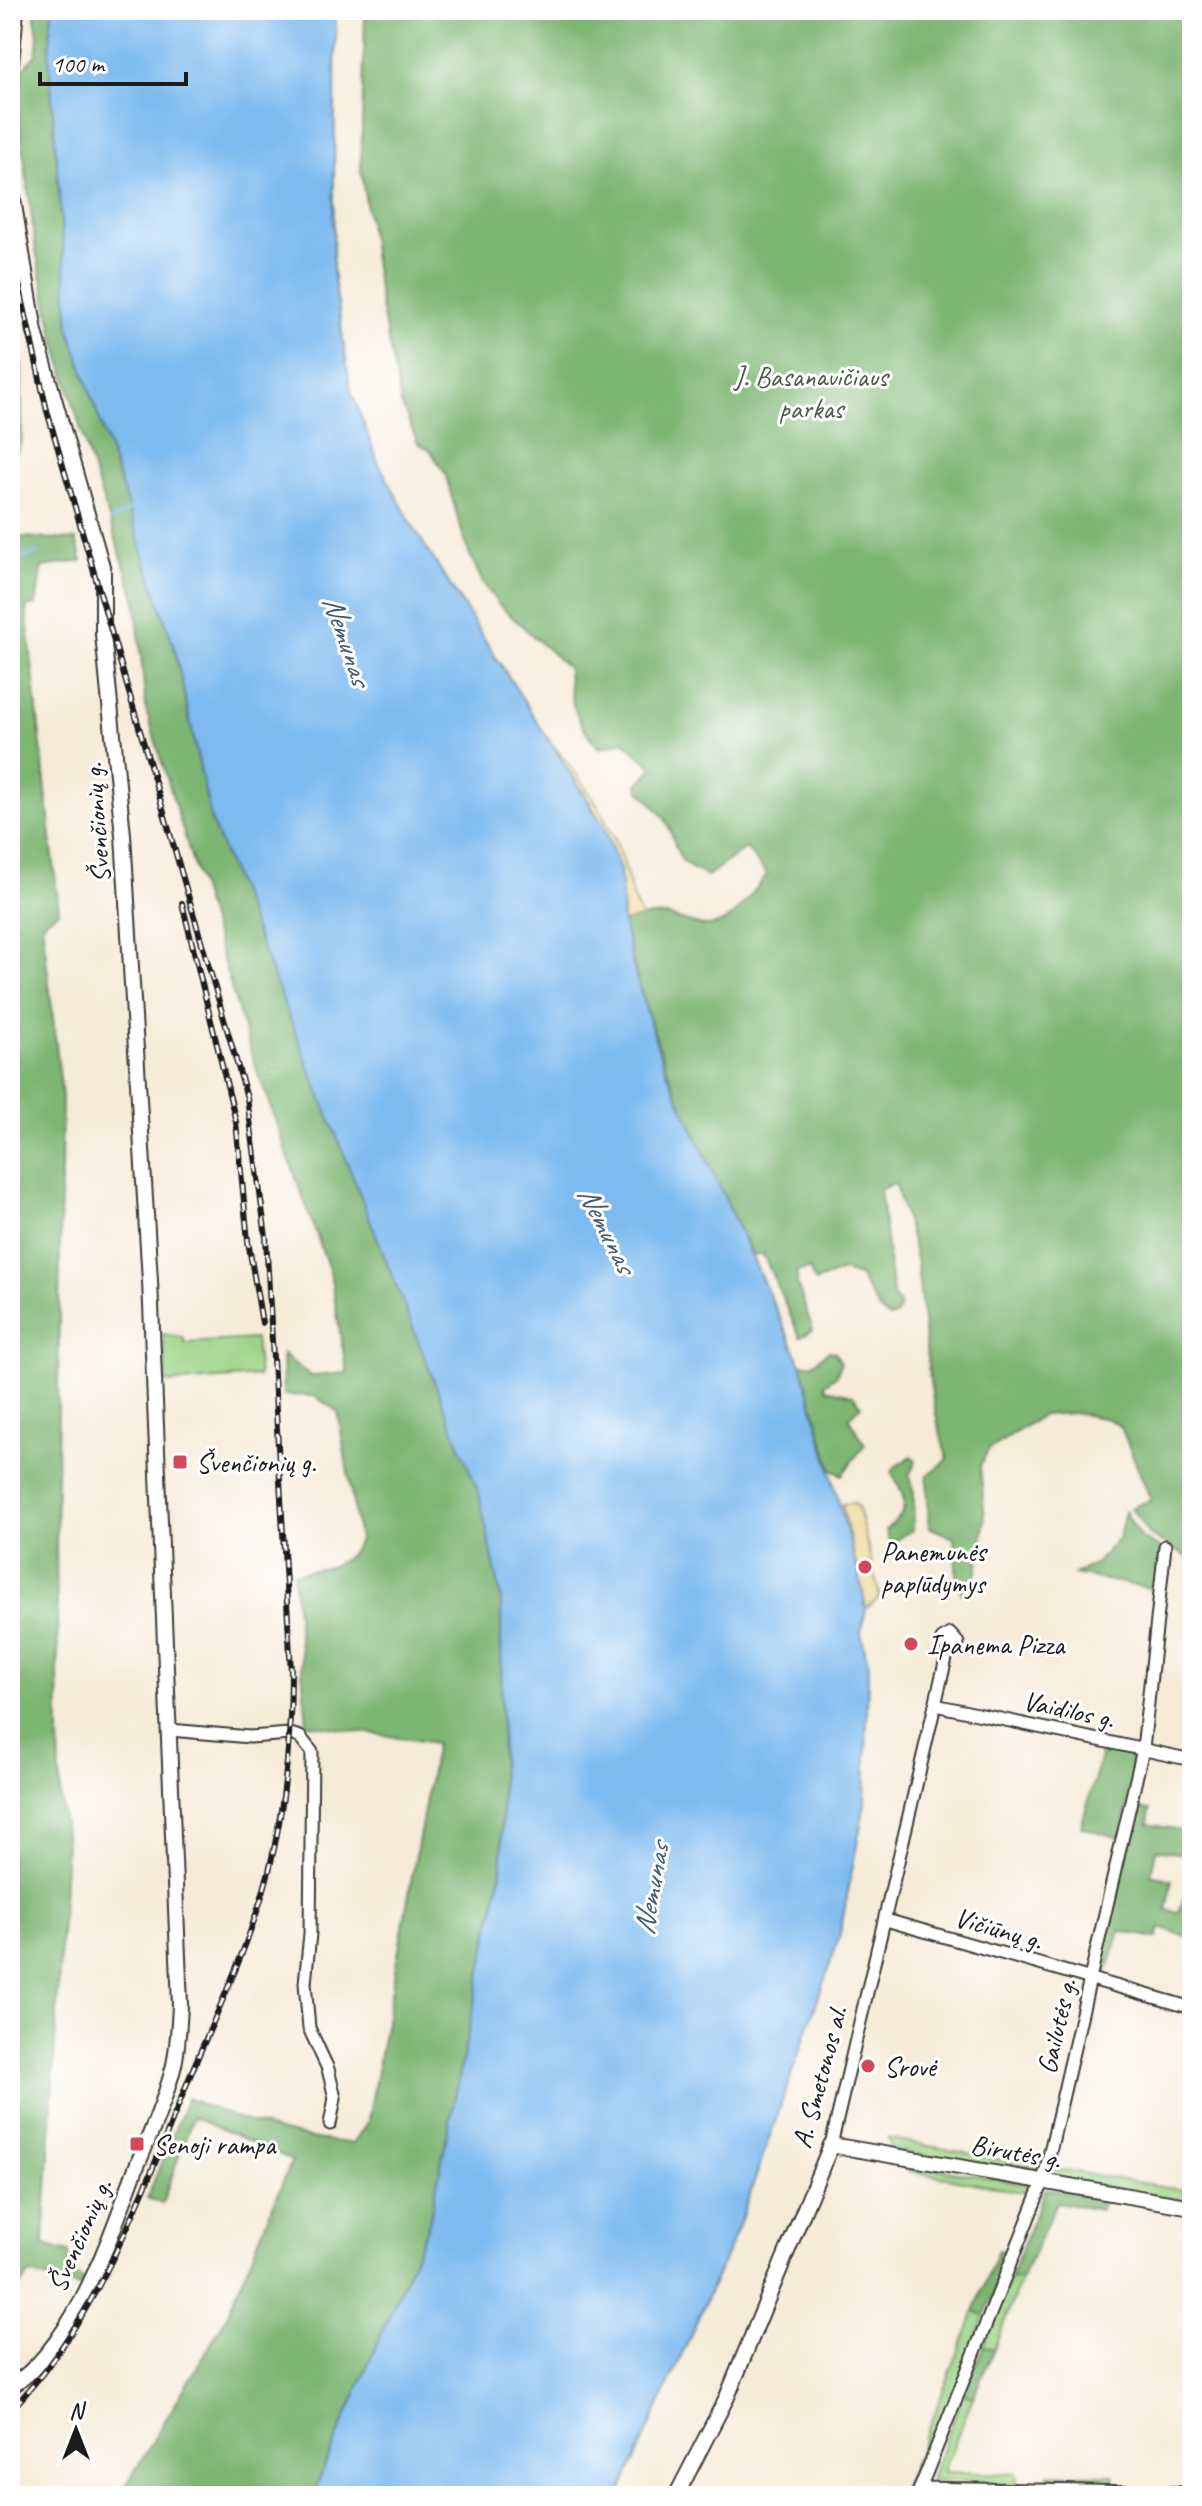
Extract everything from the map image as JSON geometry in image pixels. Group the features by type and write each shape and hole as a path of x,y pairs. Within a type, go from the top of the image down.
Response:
{"street":[{"path":"10,74 16,10"},
{"name":"Švenčionių g.","path":"10,181 35,332 103,570 103,634 123,835 149,1265 180,2005 174,2065 160,2110 107,2242 71,2316 36,2366 10,2387"},
{"name":"Gailutės g.","path":"918,2492 1043,2182 1143,1749 1165,1546"},
{"name":"A. Smetonos al.","path":"676,2496 727,2397 831,2145 948,1650"},
{"name":"Vaidilos g.","path":"935,1705 1192,1760"},
{"path":"170,1730 250,1737 290,1734 300,1737 312,1752 310,1934 305,1983 309,2028 328,2069 335,2098 330,2124"},
{"name":"Vičiūnų g.","path":"886,1920 1192,2008"},
{"name":"Birutės g.","path":"831,2145 1192,2207"},
{"path":"918,2492 1192,2493"}],"green space":[{"path":"34,10 52,10 49,56 69,327 175,650 211,820 480,1494 501,1597 502,1869 429,2223 312,2496 120,2496 225,2320 292,2160 193,2117 162,2204 147,2198 187,2098 268,2128 332,2141 353,2143 368,2121 436,1743 307,1724 293,1573 340,1562 348,1557 359,1540 338,1412 314,1396 283,1395 282,1354 311,1376 347,1373 330,1272 253,1059 146,710 136,601 89,458 54,336 36,251 19,118 23,70 36,54 38,37"},
{"name":"J. Basanavičiaus parkas","path":"365,10 1192,10 1192,1560 1149,1535 1131,1508 1151,1500 1121,1427 1108,1419 1074,1413 1043,1415 988,1450 980,1466 985,1519 977,1573 962,1594 957,1579 954,1538 929,1527 927,1476 948,1459 931,1388 915,1256 895,1183 880,1189 893,1296 900,1305 897,1315 889,1318 879,1310 859,1276 843,1271 815,1282 809,1269 797,1271 797,1284 813,1330 800,1337 763,1254 753,1256 677,1093 646,1009 623,922 660,916 706,926 721,923 745,903 767,875 746,848 707,876 682,860 665,819 639,789 638,784 653,768 624,741 599,748 576,712 568,668 498,604 483,583 466,546 445,473 430,450 418,443 401,404 380,302 361,170"},
{"path":"10,309 22,367 22,440 11,466 19,537 76,540 82,561 42,567 36,605 26,607 59,911 42,923 62,1096 56,1550 60,1791 66,1843 44,2245 69,2252 70,2271 83,2280 80,2287 30,2274 10,2296"},
{"path":"163,1334 183,1337 185,1343 255,1339 259,1376 166,1383"},
{"path":"828,1351 835,1352 841,1363 837,1375 825,1384 826,1389 853,1395 861,1406 849,1418 865,1444 842,1475 832,1470 801,1364 813,1364"},
{"path":"912,1456 916,1462 909,1475 914,1493 913,1530 890,1544 886,1530 900,1516 904,1505 892,1473 895,1467"},
{"path":"1125,1511 1140,1537 1161,1549 1155,1589 1074,1574 1097,1563 1119,1537"},
{"path":"1104,1745 1139,1753 1120,1838 1081,1827"},
{"path":"1136,1807 1150,1810 1148,1824 1180,1830 1192,1837 1192,1856 1156,1849 1151,1874 1172,1880 1166,1910 1179,1912 1183,1899 1192,1902 1192,1938 1160,1928 1157,1938 1120,1931 1106,1976 1099,1972"},
{"path":"888,2138 1044,2168 1042,2174 891,2150"},
{"path":"909,2164 1035,2187 1033,2194 908,2171"},
{"path":"1050,2168 1192,2191 1192,2202 1052,2179"},
{"path":"1045,2189 1106,2197 1100,2210 1057,2202 1021,2279 1010,2278"},
{"path":"998,2250 1010,2253 985,2315 974,2312"},
{"path":"1009,2278 1021,2279 994,2349 983,2346"},
{"path":"974,2312 985,2315 929,2456 919,2453"},
{"path":"983,2346 994,2349 973,2397 963,2394"},
{"path":"963,2394 973,2397 943,2472 1017,2474 1017,2484 930,2480"},
{"path":"915,2458 926,2463 912,2496 900,2496"},
{"path":"1047,2474 1114,2475 1114,2485 1055,2484 1049,2482"}],"sand":[{"path":"542,733 575,772 603,815 642,918 623,922 622,894 609,844 587,799"},
{"name":"Panemunės paplūdymys","path":"854,1503 858,1507 880,1597 866,1609 842,1504"}],"water":[{"name":"Nemunas","path":"52,10 336,10 333,271 350,387 378,462 415,530 603,825 620,870 623,922 635,974 663,1064 801,1364 862,1587 866,1609 861,1633 868,1664 865,1803 839,1938 738,2228 619,2496 312,2496 429,2223 502,1869 501,1597 479,1494 211,820 175,650 69,327 49,56"}],"waterway":[{"path":"111,520 132,509"},
{"path":"10,562 37,553"}],"railway":[{"path":"10,243 47,411 247,1098 266,1237 291,1672 290,1722 279,1822 269,1871 245,1945 139,2201 96,2291 42,2374 10,2411"},
{"path":"182,903 236,1122 248,1241 262,1323"}],"place":[{"name":"Švenčionių g.","path":"180,1462"},
{"name":"Panemunės paplūdymys","path":"865,1567"},
{"name":"Ipanema Pizza","path":"911,1644"},
{"name":"Srovė","path":"868,2066"},
{"name":"Senoji rampa","path":"137,2144"}]}
